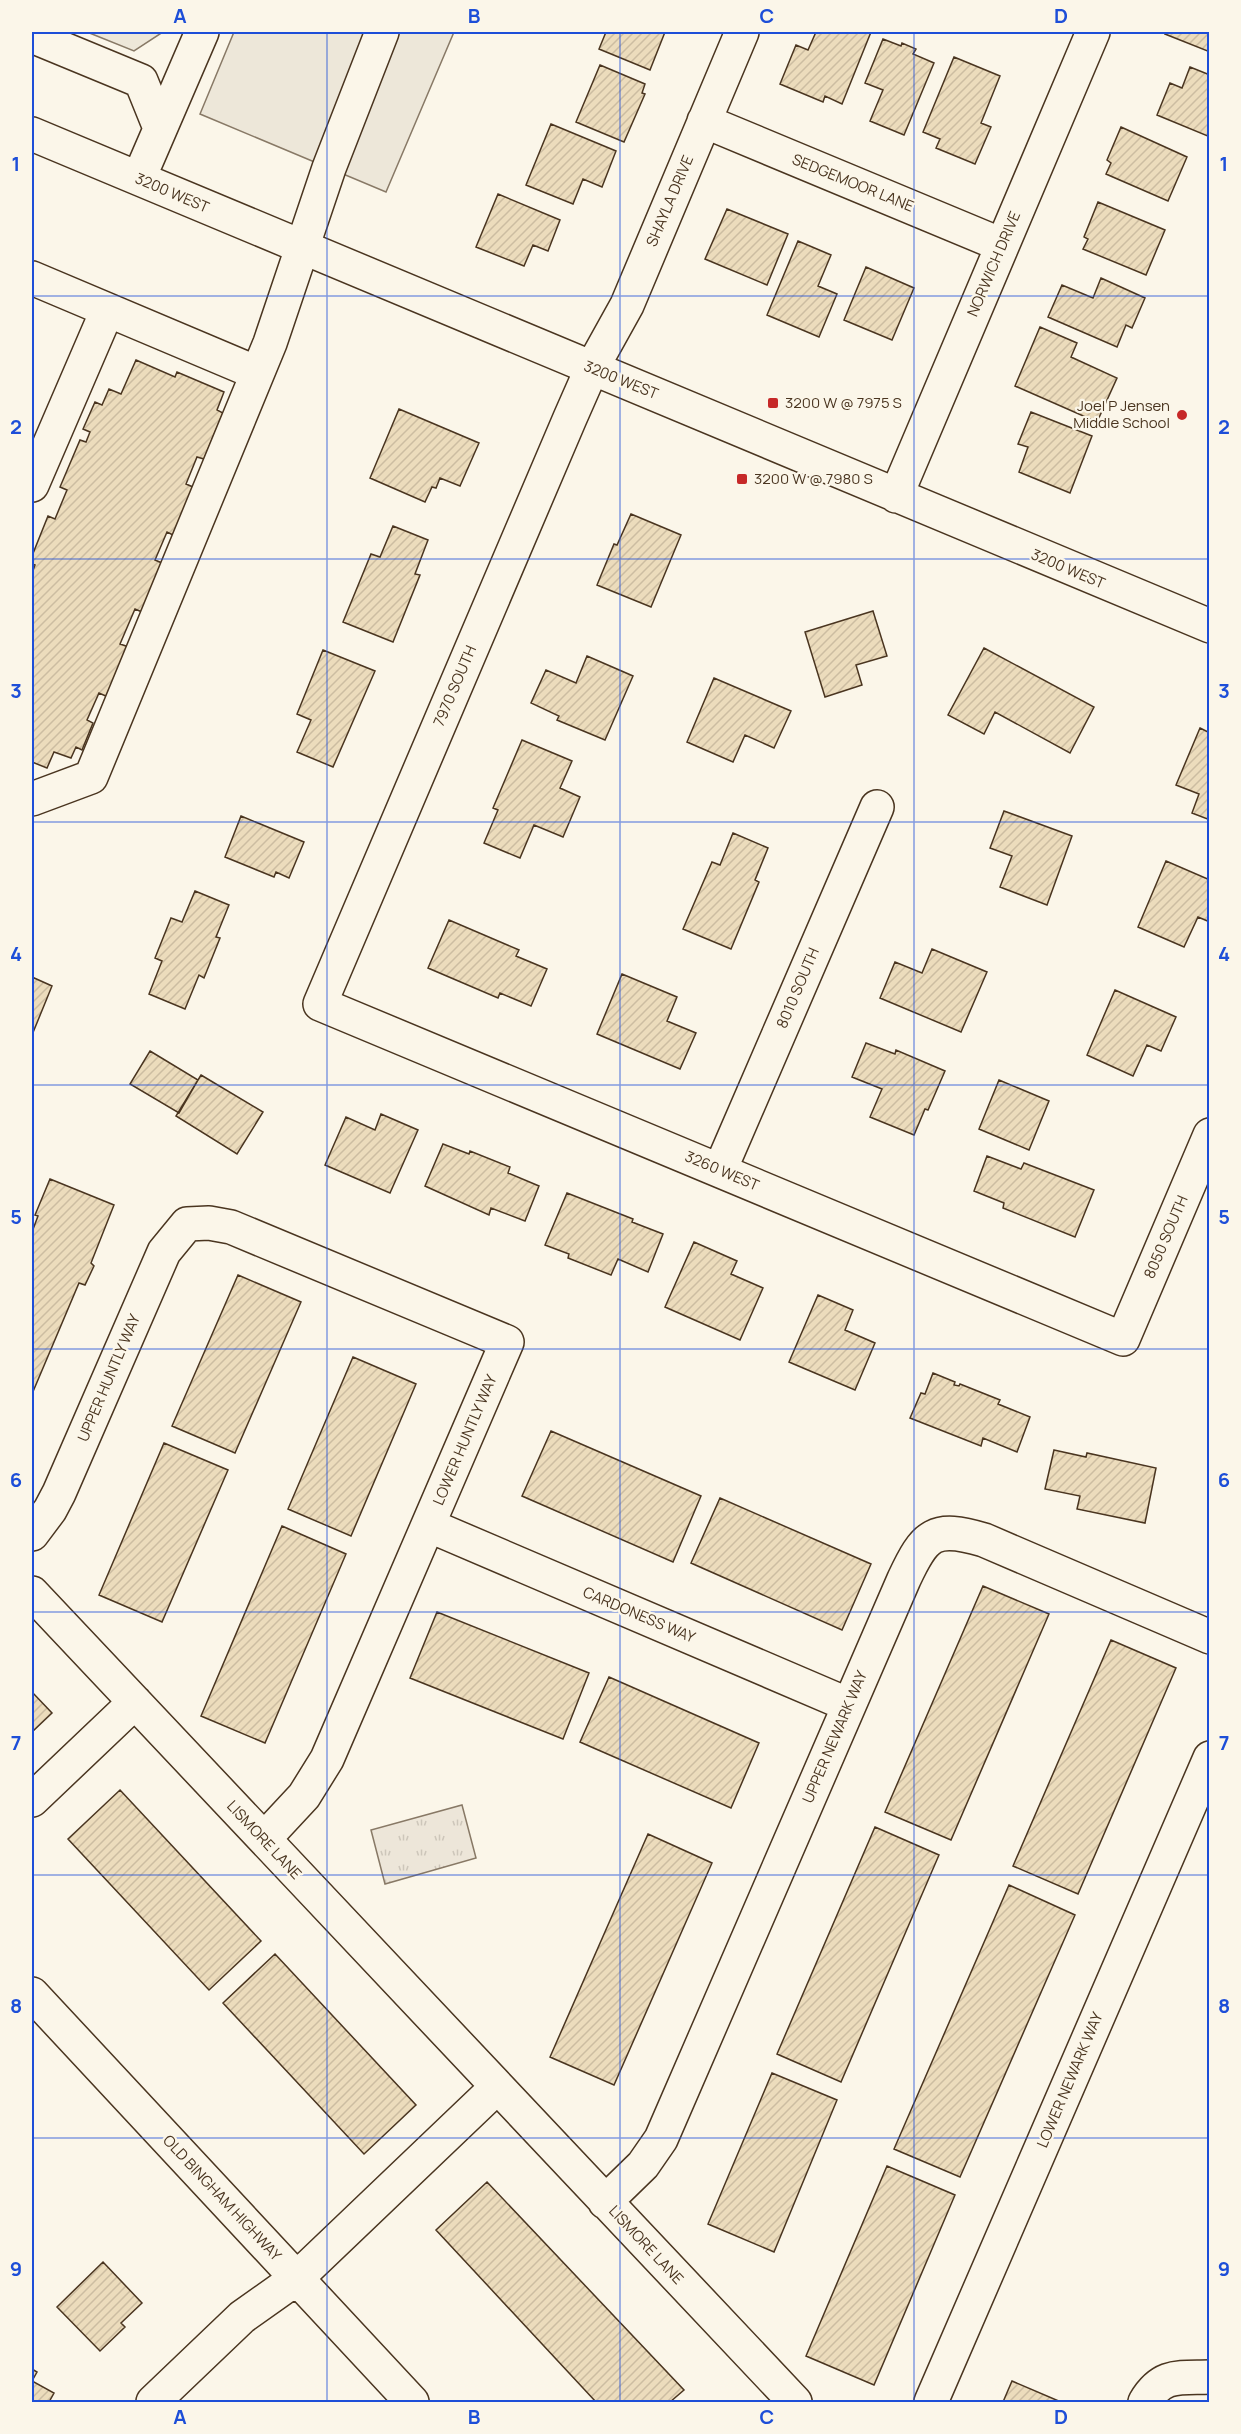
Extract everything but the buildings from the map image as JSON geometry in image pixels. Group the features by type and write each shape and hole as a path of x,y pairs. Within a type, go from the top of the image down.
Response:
{"street":[{"path":"139,178 202,32"},
{"path":"32,799 91,777 270,343 329,168 382,32"},
{"name":"SHAYLA DRIVE","path":"592,368 627,305 742,32"},
{"name":"NORWICH DRIVE","path":"896,496 1092,32"},
{"path":"32,36 141,81 160,128"},
{"name":"SEDGEMOOR LANE","path":"704,122 1002,244"},
{"name":"3200 WEST","path":"32,134 1209,626"},
{"path":"32,278 257,373"},
{"path":"32,485 107,311"},
{"name":"7970 SOUTH","path":"320,1004 592,368"},
{"name":"8010 SOUTH","path":"720,1170 877,807"},
{"name":"3260 WEST","path":"320,1004 1123,1339"},
{"name":"8050 SOUTH","path":"1123,1339 1209,1135"},
{"name":"LOWER HUNTLY WAY","path":"187,1224 209,1222 231,1227 507,1342 327,1759 304,1796 264,1839"},
{"name":"UPPER HUNTLY WAY","path":"32,1534 50,1510 59,1493 164,1251 187,1224"},
{"name":"CARDONESS WAY","path":"428,1525 849,1705"},
{"name":"UPPER NEWARK WAY","path":"605,2202 643,2165 661,2139 916,1556 933,1535 946,1533 984,1540 1209,1637"},
{"name":"LISMORE LANE","path":"32,1593 795,2403"},
{"path":"32,1800 135,1702"},
{"name":"LOWER NEWARK WAY","path":"931,2403 1209,1758"},
{"name":"OLD BINGHAM HIGHWAY","path":"32,1994 412,2403"},
{"path":"153,2403 242,2317 297,2278 497,2086"},
{"path":"1145,2403 1153,2388 1160,2383 1168,2380 1209,2377"}],"green space":[{"path":"462,1805 476,1858 385,1884 371,1830"}],"shaded area":[{"path":"87,32 163,32 134,51"},
{"path":"234,32 454,32 386,192 200,114"}],"place":[{"name":"3200 W @ 7975 S","path":"773,403"},
{"name":"Joel P Jensen Middle School","path":"1182,415"},
{"name":"3200 W @ 7980 S","path":"742,479"}]}
